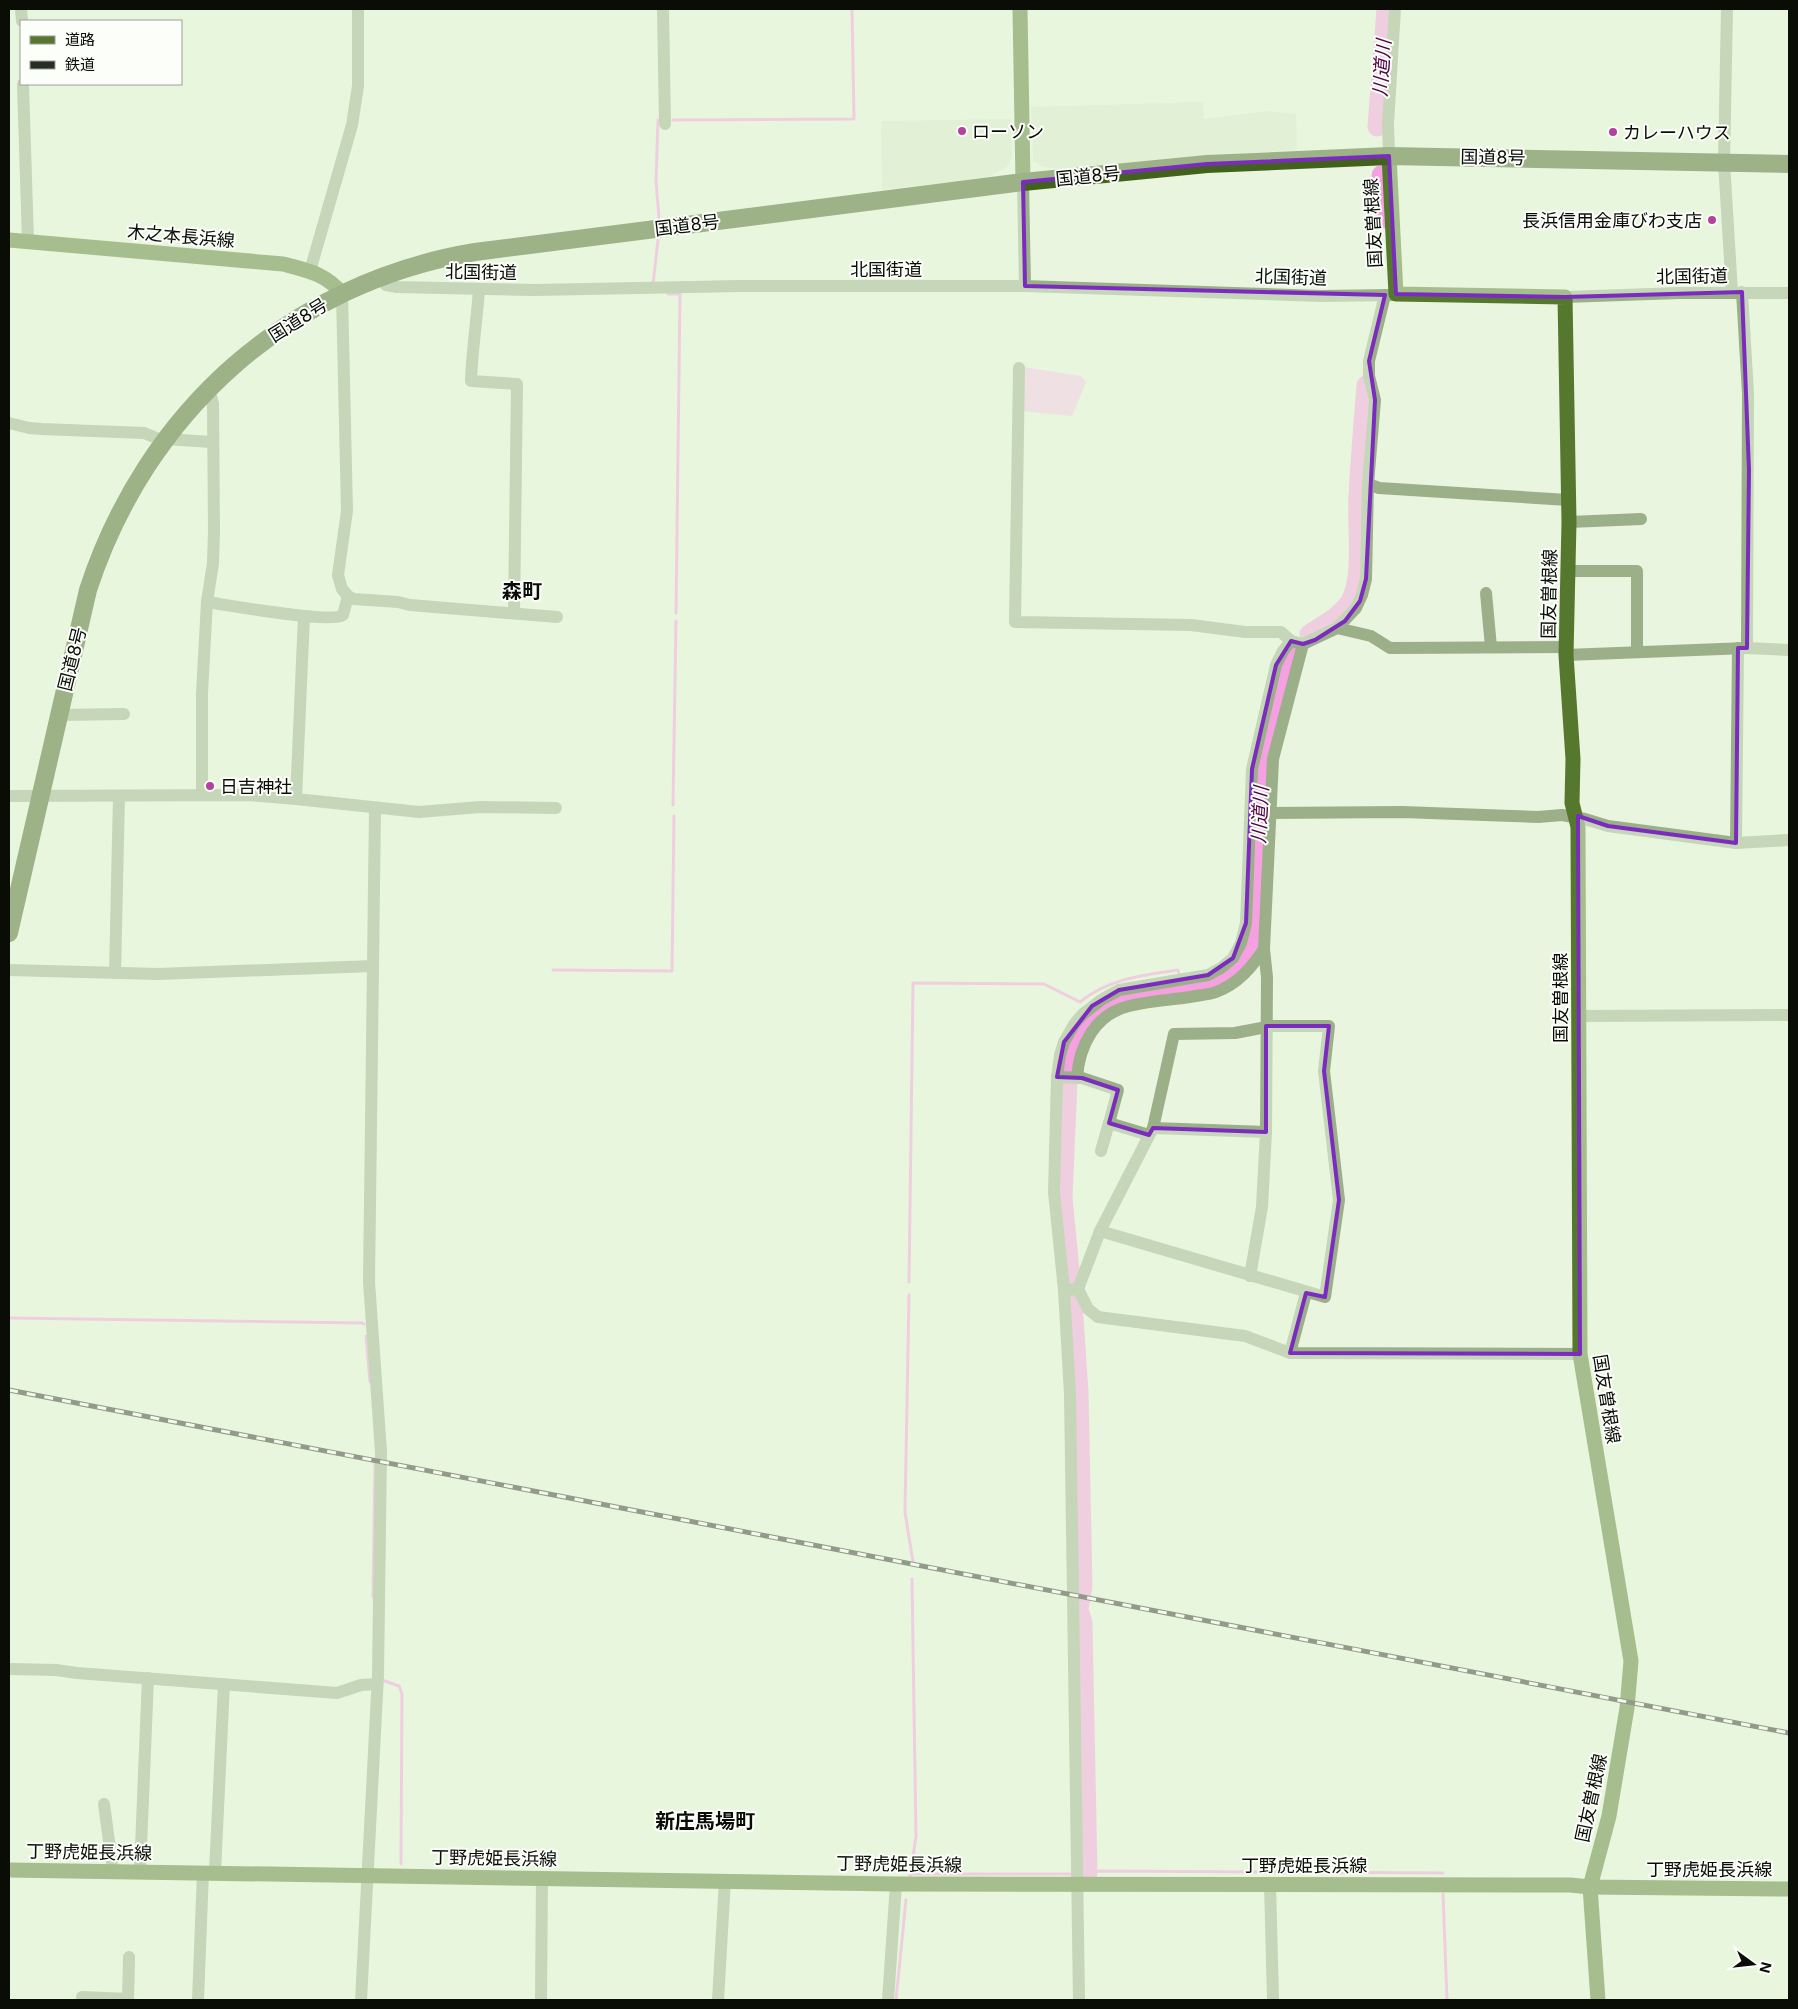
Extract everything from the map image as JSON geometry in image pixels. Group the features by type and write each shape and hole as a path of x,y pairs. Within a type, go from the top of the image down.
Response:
{"highway":[{"name":"国道8号","path":"9,933 39,796 88,590 99,557 125,501 141,473 165,440 209,388 246,354 298,317 381,276 426,262 475,252 1023,182 1206,164 1389,156 1789,164"}],"main road":[{"path":"1020,9 1023,182"},
{"name":"国友曽根線","path":"1389,156 1390,295"},
{"name":"木之本長浜線","path":"9,240 283,264 310,271 334,284 342,294"},
{"path":"1390,295 1565,297"},
{"name":"国友曽根線","path":"1565,297 1568,500 1566,651 1573,759 1572,803 1578,827 1580,1354 1631,1662 1630,1688 1609,1816 1590,1887 1598,2000"},
{"name":"丁野虎姫長浜線","path":"9,1870 367,1874 896,1884 1570,1885 1590,1887 1789,1889"}],"street":[{"path":"310,271 352,125 358,86 358,9"},
{"path":"663,9 665,124"},
{"path":"1389,156 1388,124 1395,9"},
{"path":"1727,9 1724,162 1748,394 1736,843"},
{"path":"23,85 28,241"},
{"path":"1023,182 1025,286"},
{"name":"北国街道","path":"381,276 386,284 397,287 479,289 544,290 741,286 1025,286 1321,296 1390,295"},
{"path":"479,289 473,336 471,381 517,384 514,613"},
{"name":"北国街道","path":"1565,297 1737,292 1789,293"},
{"path":"342,294 347,511 338,575 339,583 348,596 354,599 557,617"},
{"path":"1068,1077 1060,1055 1064,1042 1075,1023 1092,1006 1119,990 1208,975 1233,958 1241,943 1246,923 1250,790 1253,758 1276,664 1283,651 1297,643 1337,628 1356,608 1366,580 1368,484 1375,400 1369,376 1369,361 1390,295"},
{"path":"1019,368 1015,622 1191,625 1245,632 1281,632 1297,643"},
{"path":"202,795 202,693 207,602 213,563 214,531 213,404 209,388"},
{"path":"9,423 42,430 144,433 165,440 212,442"},
{"path":"1368,484 1379,488 1568,500"},
{"path":"1568,522 1641,520"},
{"path":"1568,571 1637,571 1638,652"},
{"path":"1486,593 1491,647"},
{"path":"207,602 304,616 335,618 345,612 348,596"},
{"path":"296,799 304,616"},
{"path":"1337,628 1372,636 1390,648 1491,647 1638,652 1742,648 1789,650"},
{"path":"1250,1276 1262,1207 1266,1132 1267,977 1264,950 1273,759 1297,643"},
{"path":"58,715 124,714"},
{"path":"9,796 202,795 296,799 418,812 480,807 556,808"},
{"path":"116,973 119,796"},
{"path":"361,2000 377,1684 381,1452 369,1282 375,808"},
{"path":"1270,813 1402,812 1510,816 1562,815 1574,816 1608,826 1736,843 1789,840"},
{"path":"1079,2000 1071,1404 1064,1290 1054,1192 1068,1077 1084,1044 1096,1026 1106,1018 1129,1006 1216,992 1245,974 1264,950"},
{"path":"9,970 158,974 373,966"},
{"path":"1579,1016 1789,1015"},
{"path":"1100,1231 1306,1293 1325,1297 1339,1200 1324,1071 1329,1026 1272,1026 1235,1034 1174,1034 1151,1132 1100,1231 1078,1289 1088,1309 1098,1317 1245,1336 1290,1353 1580,1354"},
{"path":"1068,1077 1118,1090 1101,1151"},
{"path":"1109,1123 1151,1132 1266,1132"},
{"path":"1064,1290 1078,1289"},
{"path":"1290,1353 1306,1293"},
{"path":"9,1669 56,1670 337,1693 361,1685 377,1684"},
{"path":"140,1871 148,1678"},
{"path":"198,2000 224,1684"},
{"path":"104,1804 113,1871"},
{"path":"541,2000 542,1878"},
{"path":"718,2000 725,1880"},
{"path":"888,2000 896,1884"},
{"path":"1270,1884 1273,2000"},
{"path":"82,1997 128,2000 129,1957"}],"highlighted area":[{"path":"1389,156 1396,294 1565,297 1742,292 1749,470 1747,648 1738,648 1736,843 1608,826 1578,816 1580,1354 1290,1353 1306,1293 1325,1297 1339,1200 1324,1071 1329,1026 1266,1026 1266,1132 1153,1128 1149,1135 1109,1123 1118,1090 1082,1078 1057,1077 1064,1042 1092,1006 1119,990 1208,975 1233,958 1246,923 1252,769 1276,665 1291,641 1303,644 1315,640 1345,621 1360,601 1366,579 1375,400 1369,361 1385,295 1025,286 1023,182 1207,164"}],"shaded area":[{"path":"1203,102 1204,119 1268,111 1296,114 1297,150 1209,155 1060,169 1042,167 1033,160 1031,107"},
{"path":"1011,119 1012,155 1009,165 1004,169 985,178 882,190 881,121"},
{"path":"1023,367 1081,376 1086,382 1072,416 1022,411"}],"waterway":[{"path":"673,120 854,119 852,9"},
{"name":"川道川","path":"1377,127 1386,9"},
{"path":"658,120 656,181 659,218"},
{"name":"川道川","path":"1381,175 1385,219"},
{"path":"653,284 658,240"},
{"path":"668,294 680,294 676,613"},
{"name":"川道川","path":"1309,634 1342,611 1350,601 1357,578 1358,496 1366,385"},
{"path":"673,805 676,621"},
{"path":"1071,1280 1063,1198 1069,1059 1086,1025 1109,1006 1136,996 1193,987 1219,979 1240,963 1254,933 1262,767 1272,718 1291,653"},
{"path":"553,970 672,971 674,816"},
{"path":"909,1282 913,983 1044,984 1080,1002 1102,988 1126,979 1178,970 1179,974"},
{"path":"909,1295 905,1512 913,1562"},
{"path":"1073,1303 1079,1392 1083,1586 1079,1609 1083,1623 1088,1873"},
{"path":"9,1318 364,1324"},
{"path":"366,1336 370,1382"},
{"path":"373,1597 375,1461"},
{"path":"910,1877 916,1836 912,1579"},
{"path":"382,1680 399,1686 402,1694 401,1864"},
{"path":"1081,1874 1100,1871 1443,1873"},
{"path":"910,1874 1070,1874"},
{"path":"1443,1894 1447,2000"},
{"path":"896,2000 906,1900"}],"railway":[{"path":"9,1390 1789,1733"}],"place":[{"name":"ローソン","path":"962,131"},
{"name":"カレーハウス","path":"1613,132"},
{"name":"長浜信用金庫びわ支店","path":"1712,220"},
{"name":"日吉神社","path":"210,786"}],"district":[{"name":"森町","path":"522,591"},
{"name":"新庄馬場町","path":"705,1821"}]}
